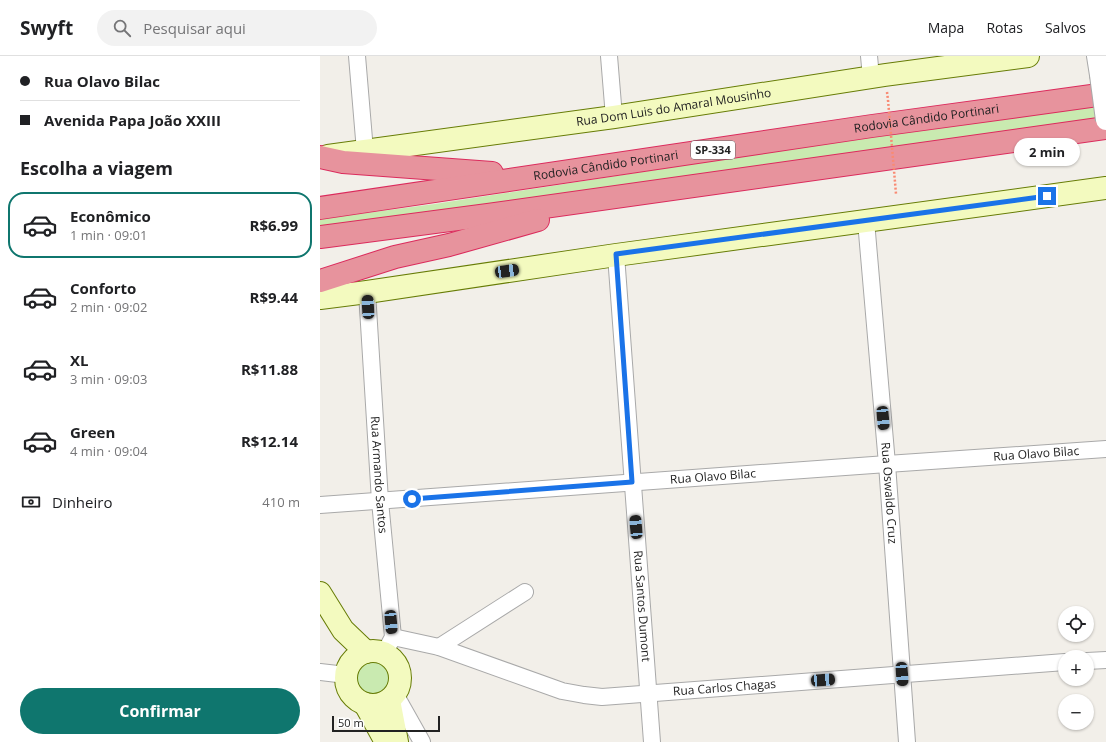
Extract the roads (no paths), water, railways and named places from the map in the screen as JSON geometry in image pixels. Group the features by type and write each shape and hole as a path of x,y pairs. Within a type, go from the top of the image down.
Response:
{"highway":[{"name":"Rodovia Cândido Portinari","path":"320,208 872,126 1101,75"},
{"path":"320,237 488,215 1106,128"},
{"path":"320,157 343,162 491,173 545,172 619,164"},
{"path":"320,281 395,257 449,245 626,195"}],"main road":[{"name":"Rua Dom Luis do Amaral Mousinho","path":"320,157 614,117 1028,56"},
{"path":"320,298 616,254 1106,188"},
{"path":"320,593 343,630 368,656 390,658 396,664 399,671 399,687 392,697 382,704 373,706 356,700 350,693 347,684 368,656"},
{"path":"392,697 397,742"},
{"path":"365,704 386,742"}],"street":[{"path":"357,56 365,151"},
{"path":"609,56 614,117"},
{"path":"869,56 871,78"},
{"path":"1101,75 1106,120"},
{"name":"Rua Oswaldo Cruz","path":"866,221 887,464 907,742"},
{"name":"Rua Santos Dumont","path":"616,254 652,742"},
{"name":"Rua Armando Santos","path":"367,292 380,501 368,656"},
{"name":"Rua Olavo Bilac","path":"320,505 1106,449"},
{"path":"439,647 525,592"},
{"name":"Rua Carlos Chagas","path":"320,672 368,656 439,647 562,691 602,697 1058,663"},
{"path":"1094,661 1106,660"},
{"path":"392,697 422,742"}]}
